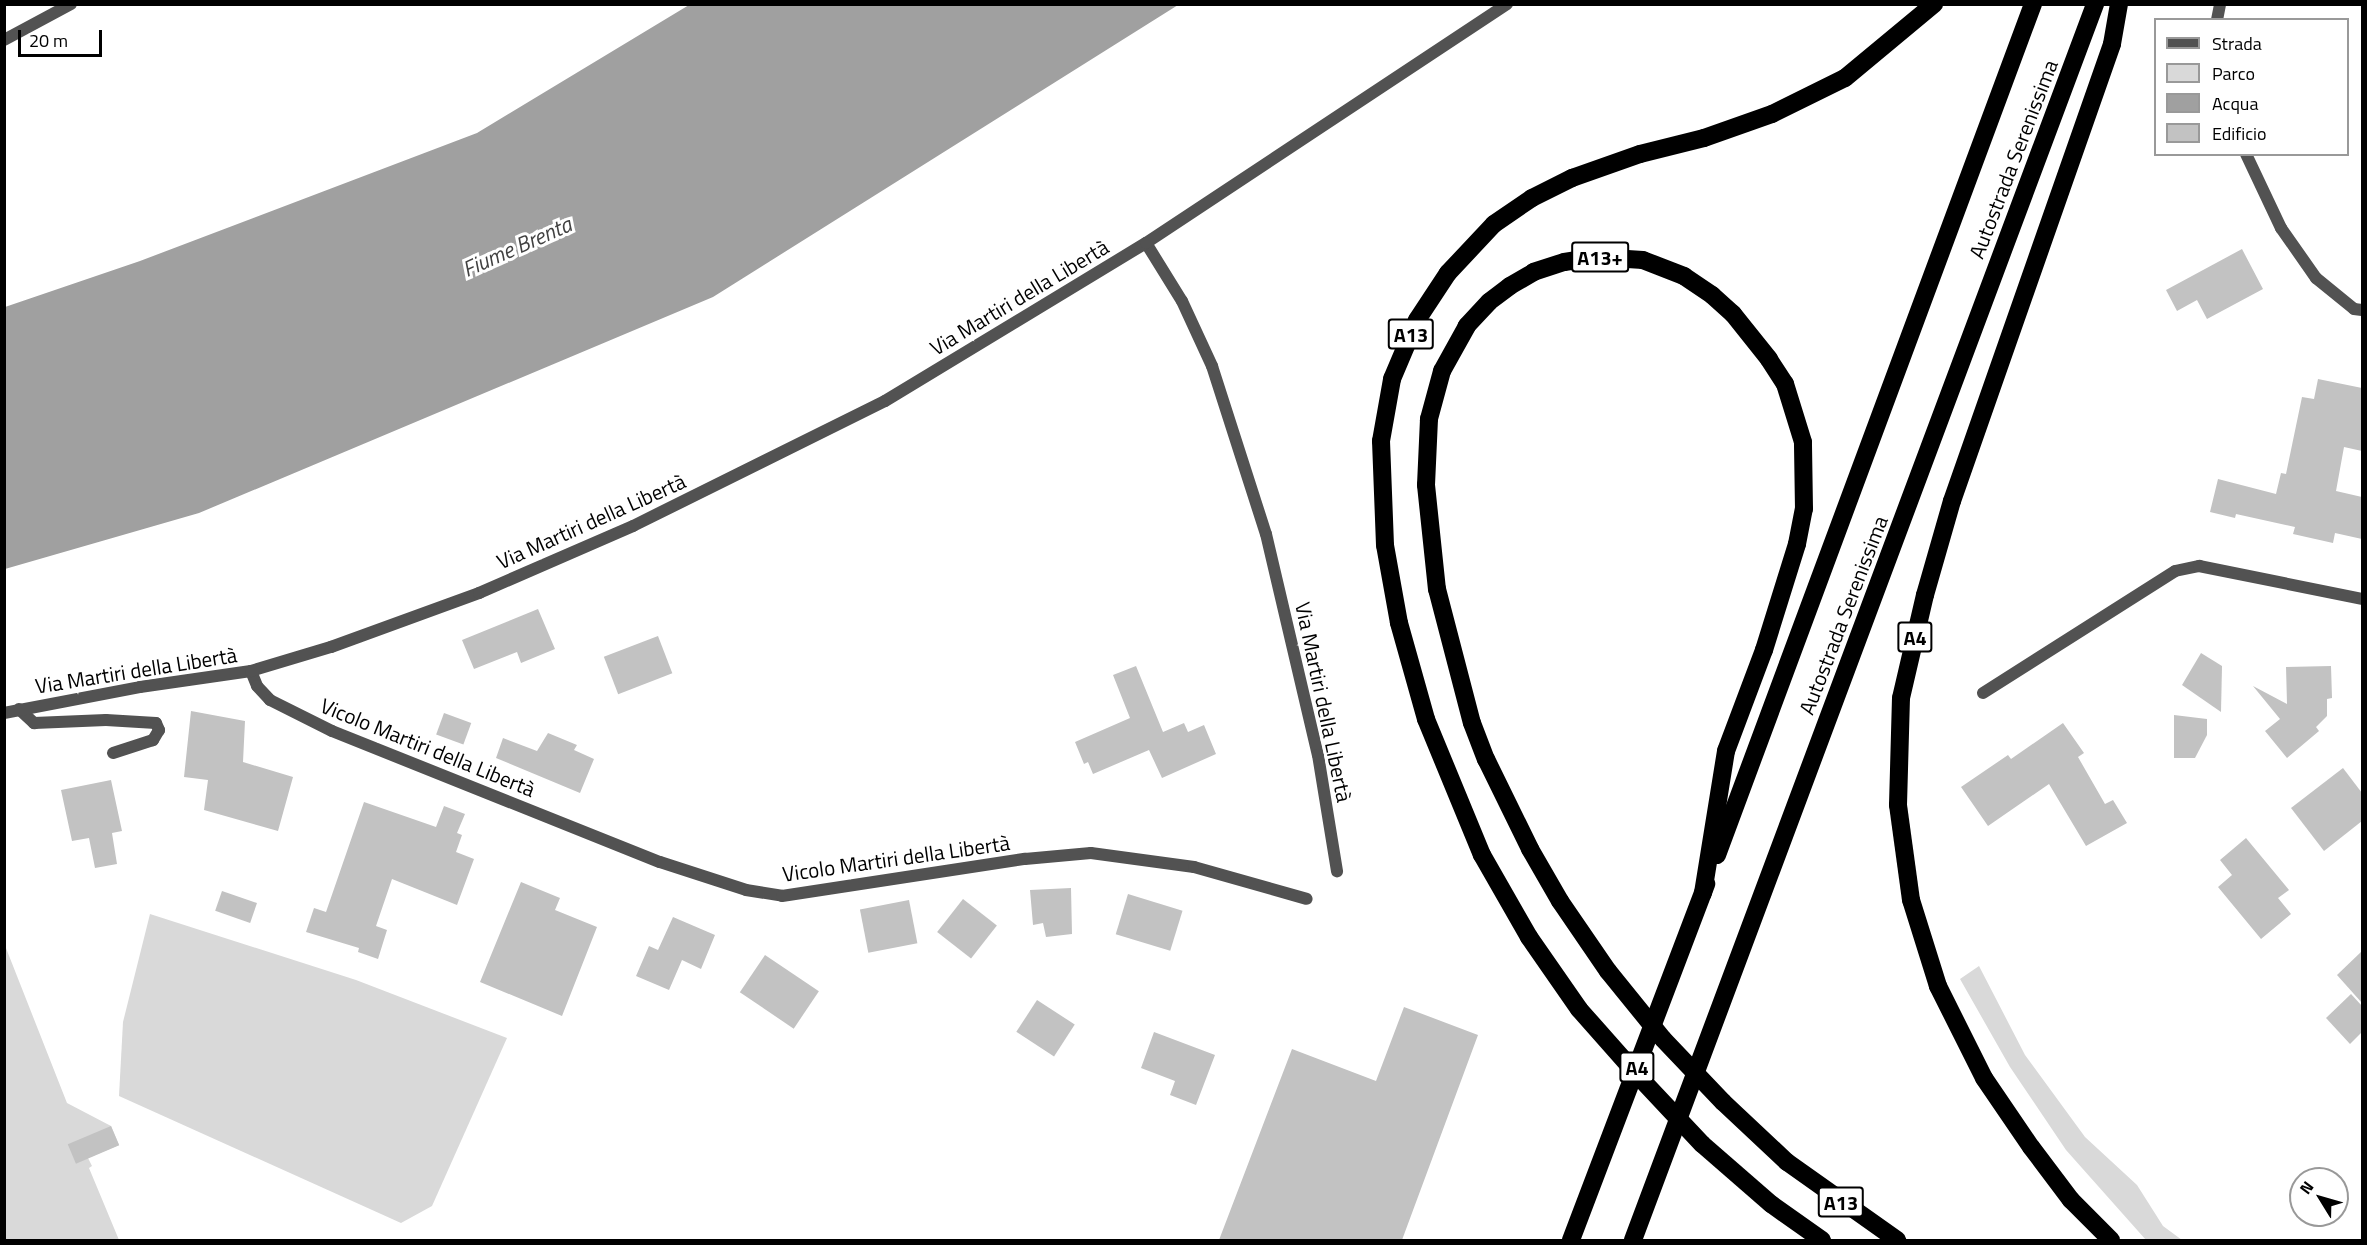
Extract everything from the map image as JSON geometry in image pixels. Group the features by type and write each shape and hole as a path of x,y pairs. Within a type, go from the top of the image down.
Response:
{"highway":[{"name":"A13","path":"1822,1240 1771,1204 1701,1144 1579,1009 1529,937 1482,855 1425,719 1390,586 1382,502 1381,441 1392,379 1417,320 1455,265 1494,224 1532,198 1572,178 1640,154 1704,138 1772,114 1845,78 1934,4"},
{"name":"Autostrada Serenissima","path":"1571,1240 1703,893 2033,4"},
{"name":"Autostrada Serenissima","path":"1633,1240 2095,4"},
{"name":"A4","path":"2111,1240 2071,1200 2031,1148 1984,1078 1938,986 1911,900 1898,805 1901,698 1925,595 1952,501 2112,44 2119,4"},
{"name":"A13+","path":"1560,901 1530,849 1486,759 1458,676 1437,589 1430,534 1427,451 1429,419 1442,371 1467,326 1489,302 1534,272 1564,262 1596,257 1624,257 1663,266 1684,276 1726,308 1756,340 1785,384 1803,442 1804,509 1797,544 1764,650 1726,751 1703,893"},
{"name":"A13","path":"1560,901 1608,971 1663,1039 1787,1162 1897,1240"}],"street":[{"path":"4,40 70,4"},
{"name":"Via Martiri della Libertà","path":"4,713 140,687 251,671 331,647 479,593 633,526 885,401 1146,243 1507,4"},
{"path":"2247,156 2281,228 2316,278 2354,309 2362,310"},
{"name":"Via Martiri della Libertà","path":"1146,243 1182,301 1212,366 1266,534 1318,755 1337,871"},
{"path":"1983,693 2175,571 2199,566 2362,599"},
{"name":"Vicolo Martiri della Libertà","path":"251,671 257,686 270,700 332,731 660,862 746,890 782,896 1025,859 1091,853 1194,867 1307,899"},
{"path":"19,709 34,723 106,720 156,723 159,730 153,740 113,753"}],"green space":[{"path":"150,914 356,980 507,1038 432,1206 401,1223 119,1096 123,1022"},
{"path":"4,943 67,1103 111,1126 119,1145 88,1158 92,1166 89,1168 119,1240 5,1240"},
{"path":"1979,966 2025,1055 2085,1137 2137,1185 2163,1226 2182,1240 2146,1240 2066,1150 2010,1067 1960,979"}],"water":[{"name":"Fiume Brenta","path":"689,5 1178,5 713,297 199,513 5,569 5,307 140,261 477,133"}],"building":[{"path":"2242,249 2263,289 2207,319 2197,300 2177,311 2166,290"},
{"path":"2318,379 2362,388 2362,451 2344,447 2336,491 2362,497 2362,539 2335,533 2333,543 2293,534 2295,527 2236,514 2235,518 2210,512 2218,479 2276,494 2281,473 2286,474 2302,397 2314,399"},
{"path":"538,609 555,649 521,663 517,652 474,669 462,640"},
{"path":"658,636 672,673 618,694 604,657"},
{"path":"2201,653 2222,666 2221,712 2182,685"},
{"path":"1136,666 1163,732 1184,723 1188,732 1204,725 1216,754 1162,778 1149,750 1093,774 1088,762 1084,764 1075,742 1130,718 1113,675"},
{"path":"2331,666 2332,698 2327,699 2327,716 2316,727 2319,731 2287,758 2265,731 2280,719 2253,686 2287,704 2286,667"},
{"path":"191,711 245,721 243,762 293,777 278,831 204,810 208,780 184,777"},
{"path":"444,713 471,723 463,745 436,735"},
{"path":"2174,715 2207,719 2207,735 2195,758 2174,758"},
{"path":"2063,723 2084,753 2078,757 2105,804 2113,800 2127,823 2086,846 2049,784 1988,826 1961,787 2008,755 2011,759"},
{"path":"548,733 577,745 574,750 594,759 580,793 496,758 503,738 537,751"},
{"path":"2343,768 2362,793 2362,821 2324,851 2291,808"},
{"path":"111,780 122,831 112,833 117,864 95,868 89,838 72,841 61,790"},
{"path":"364,802 436,827 444,806 465,814 457,833 462,835 456,852 474,859 457,905 392,879 376,926 387,930 378,959 358,952 359,948 306,932 314,908 326,912"},
{"path":"2246,838 2289,890 2278,898 2291,914 2261,939 2218,887 2232,875 2220,860"},
{"path":"521,882 560,898 555,910 597,927 562,1016 480,982"},
{"path":"1071,888 1072,934 1046,937 1043,923 1033,925 1030,890"},
{"path":"222,891 257,903 250,923 215,911"},
{"path":"1128,894 1183,911 1170,951 1116,934"},
{"path":"963,899 997,925 971,959 937,932"},
{"path":"909,900 917,943 868,953 860,910"},
{"path":"673,917 715,935 701,969 682,960 669,990 636,976 649,946 658,950"},
{"path":"2362,951 2362,1003 2337,975"},
{"path":"765,955 819,991 794,1029 740,992"},
{"path":"2351,994 2362,1006 2362,1032 2350,1044 2326,1018"},
{"path":"1037,1000 1075,1025 1054,1056 1016,1032"},
{"path":"1404,1007 1478,1035 1402,1240 1219,1240 1292,1049 1376,1081"},
{"path":"1154,1032 1215,1055 1196,1105 1170,1095 1175,1081 1141,1068"},
{"path":"111,1126 119,1145 76,1164 68,1144"}]}
